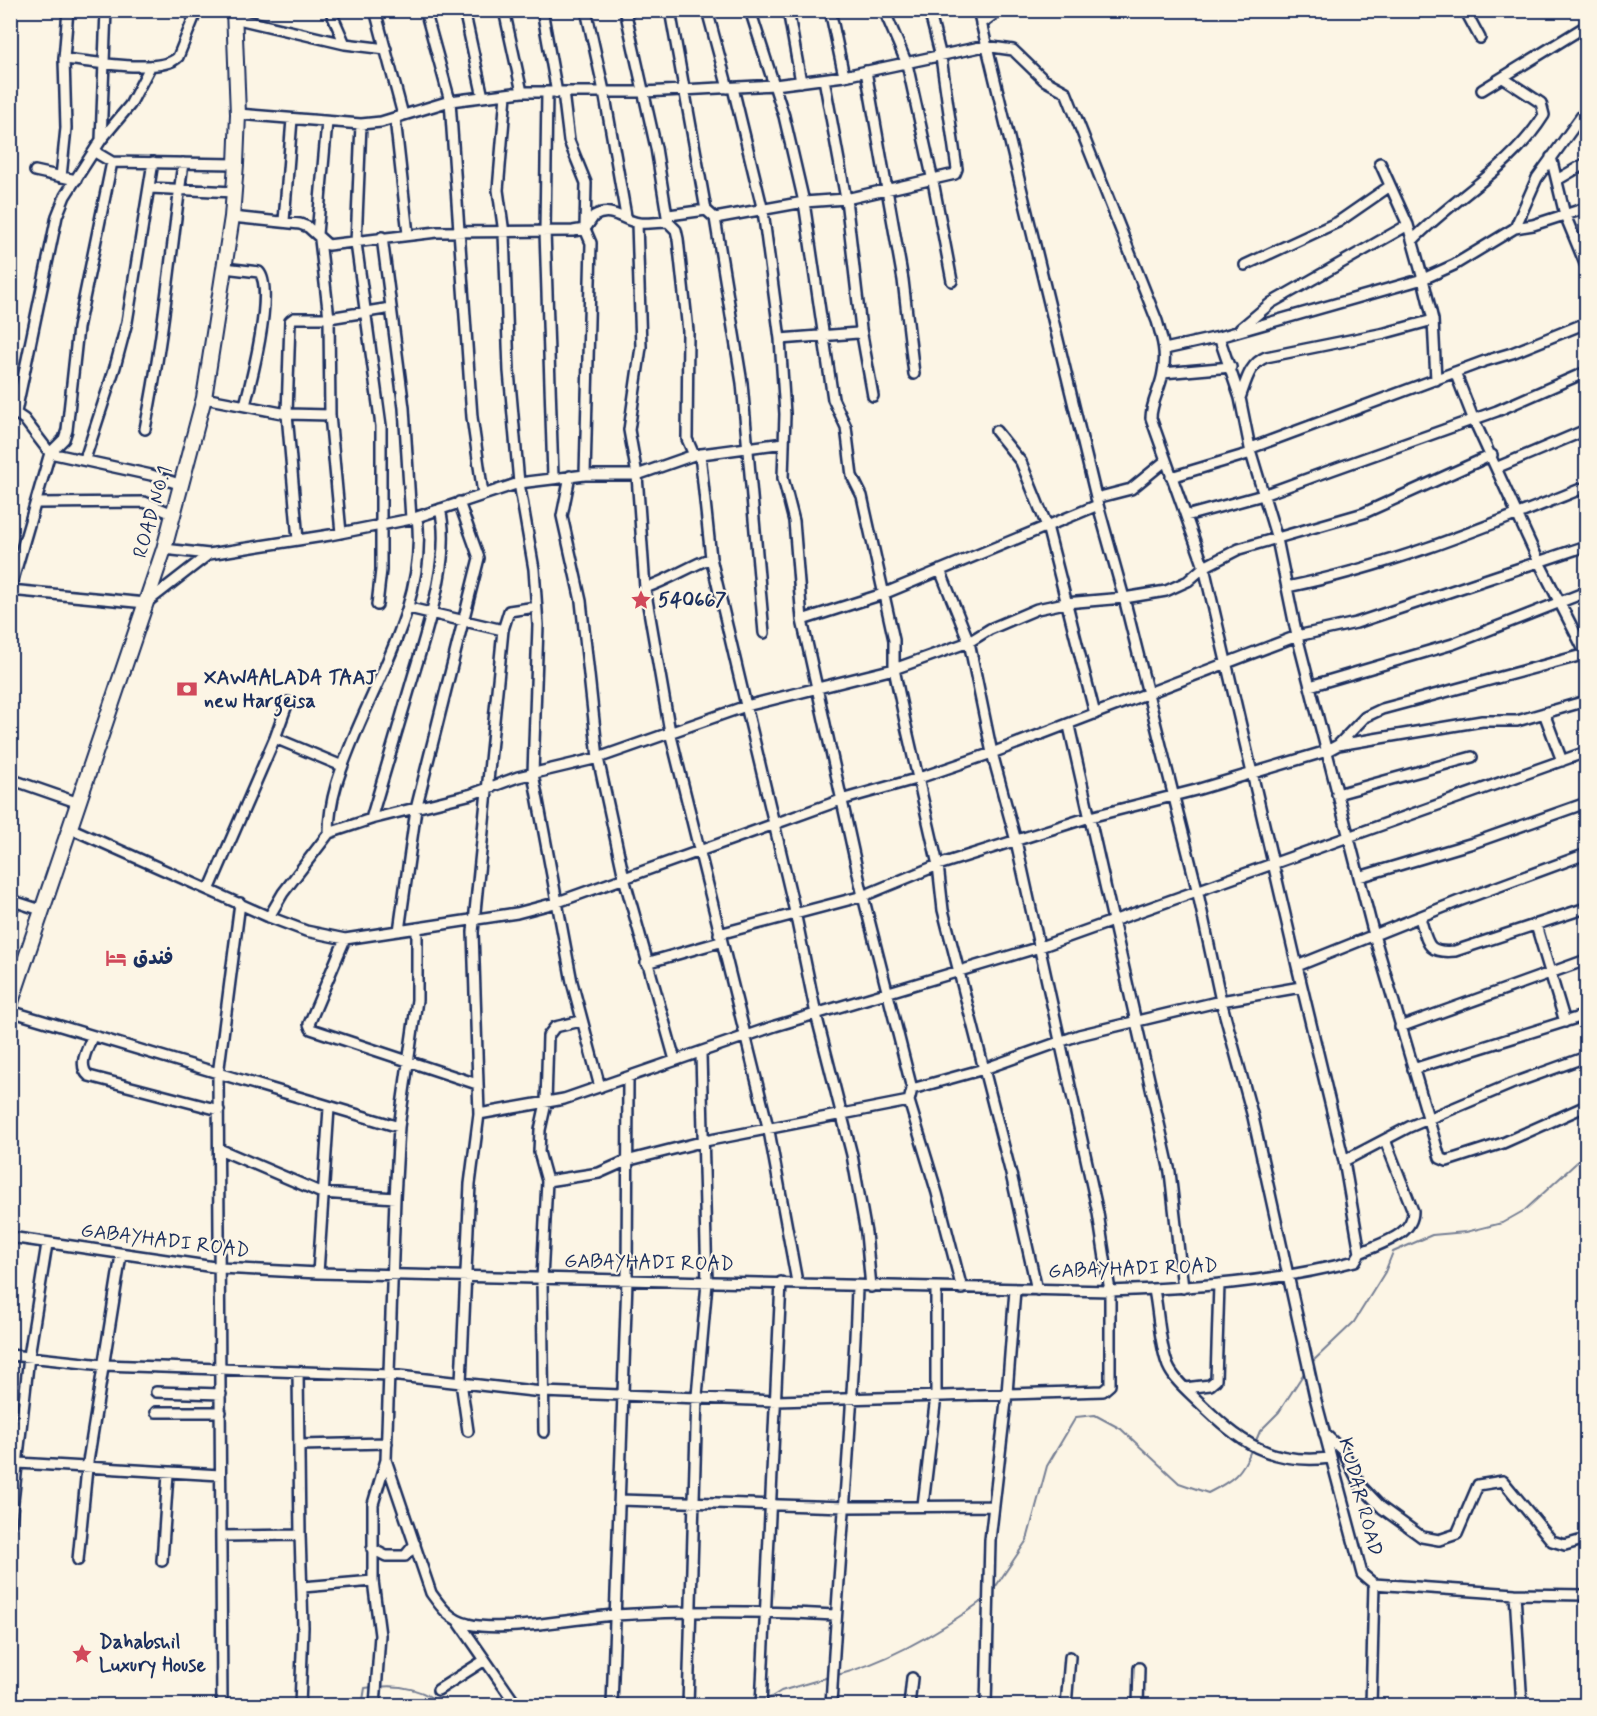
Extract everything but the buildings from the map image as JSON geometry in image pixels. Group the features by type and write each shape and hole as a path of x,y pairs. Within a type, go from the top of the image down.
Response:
{"highway":[{"name":"ROAD NO.1","path":"10,1005 164,549 204,398 232,218 238,114 234,14"}],"street":[{"path":"61,177 66,128 64,59 68,10"},
{"path":"101,140 102,62 106,10"},
{"path":"64,59 150,67 175,60 197,10"},
{"path":"330,10 345,44"},
{"path":"375,10 386,49 399,117 408,234"},
{"path":"425,10 450,101 461,232 472,417 483,494"},
{"path":"464,10 483,97"},
{"path":"504,10 522,92"},
{"path":"543,10 569,141 586,183 585,229 591,243 592,300 585,475"},
{"path":"586,10 604,91 626,216"},
{"path":"625,10 644,92 668,218 676,230 678,239 688,331 685,404 687,439 697,455 711,558 795,912 816,1014 858,1184 871,1287"},
{"path":"670,10 706,210 715,218 742,383 764,633"},
{"path":"706,10 730,88 763,211 780,339 783,478 795,520 802,620 863,896 912,1089 909,1101 937,1193 962,1289"},
{"path":"750,10 775,85 804,202 833,399 846,427 852,476 862,496 894,640 894,669 938,865 943,910 1037,1290"},
{"path":"788,10 801,82"},
{"path":"830,10 844,76"},
{"path":"884,10 907,64 952,281"},
{"path":"715,218 804,202 846,199 933,181 955,174 957,169 941,57 929,10"},
{"name":"KUDAR ROAD","path":"978,10 1097,502 1124,598 1197,889 1221,1001 1253,1117 1330,1458 1362,1574 1374,1584 1515,1594 1587,1595"},
{"path":"981,24 1000,10"},
{"path":"1465,10 1480,38"},
{"path":"234,14 345,44 386,49"},
{"path":"1482,90 1587,26"},
{"path":"238,114 361,124 399,117 450,101 522,92 644,92 801,82 907,64 985,46 1013,50 1044,80 1064,90 1157,321 1165,349 1163,374 1152,406 1151,418 1164,462 1204,567 1251,773 1274,862 1301,987 1344,1161 1360,1253"},
{"path":"150,67 130,105 101,140 65,196 57,216 14,412 50,453 85,459 182,485"},
{"path":"866,71 888,191 914,374"},
{"path":"1413,240 1503,165 1519,149 1544,115 1541,104 1503,78"},
{"path":"824,79 846,199 861,329 873,396"},
{"path":"547,92 545,231 553,477"},
{"path":"506,95 498,177 504,233 509,371 519,483 534,570 539,655 533,774 555,903 581,1021 600,1087"},
{"path":"1515,228 1537,178 1587,110"},
{"path":"284,221 292,119"},
{"path":"327,122 319,237 328,318 330,415 341,533"},
{"path":"361,124 356,243 381,426 381,570 377,605"},
{"path":"95,152 112,162 236,164"},
{"path":"1551,157 1564,215 1586,262"},
{"path":"112,162 78,328 67,430 64,439 50,453 10,590 146,603 209,554"},
{"path":"85,459 124,333 153,162"},
{"path":"145,429 163,326 183,163"},
{"path":"1380,163 1413,240 1433,320 1436,380"},
{"path":"1557,180 1587,163"},
{"path":"34,171 76,180"},
{"path":"1245,265 1320,232 1390,186"},
{"path":"150,188 234,192"},
{"path":"1165,349 1220,337 1423,279 1454,265 1515,228 1587,208"},
{"path":"232,218 284,221 308,227 328,245 356,243 408,234 585,229 597,214 613,213 626,216 638,223 706,210"},
{"path":"638,223 641,347 629,429 637,475 645,588 670,732 719,938 769,1131 797,1282"},
{"path":"1238,331 1271,303 1408,225"},
{"path":"329,833 330,801 342,766 409,608 418,563 404,408 382,237"},
{"path":"224,268 259,272 264,279 264,308 256,361 245,405"},
{"path":"298,540 287,414 290,321 294,318 328,318 391,308"},
{"path":"1240,398 1250,371 1259,360 1266,357 1385,333 1433,320"},
{"path":"1171,477 1251,451 1587,323"},
{"path":"780,339 858,333 861,329"},
{"path":"1220,337 1240,398 1251,451 1277,539 1310,686 1374,935 1440,1158 1447,1161 1503,1143 1587,1106"},
{"path":"1163,374 1231,367"},
{"path":"1338,745 1354,725 1382,709 1587,654 1539,562 1498,467 1473,418 1455,372"},
{"path":"1186,516 1263,495 1473,418 1587,372"},
{"path":"204,398 287,414 330,415"},
{"path":"1498,467 1587,430"},
{"path":"996,431 1021,462 1047,526 1095,714"},
{"path":"164,549 209,554 341,533 414,518 519,483 553,477 637,475 697,455 784,443"},
{"path":"269,917 283,893 329,833 371,819 416,809 533,774 598,758 746,706 894,669 969,642 1013,618 1065,603 1124,598 1178,587 1197,576 1204,567 1239,549 1364,513 1492,455"},
{"path":"802,620 883,594 1047,526 1097,502 1131,489 1164,462"},
{"path":"570,476 562,516 581,600 598,758 624,878 675,1060"},
{"path":"1287,587 1343,576 1422,552 1587,487"},
{"path":"37,502 144,502 173,514"},
{"path":"399,931 416,809 479,558 459,502"},
{"path":"371,819 432,612 444,542 444,524 440,508"},
{"path":"70,828 210,888 269,917 306,931 345,939 517,913 555,903 841,800 919,778 1069,726 1146,692 1298,636 1356,623 1587,546"},
{"path":"645,588 666,581 692,565 711,558"},
{"path":"10,1354 103,1365 220,1367 390,1375 542,1392 697,1396 777,1401 1103,1391 1107,1389 1110,1385 1110,1291 1098,1213 1040,947 1016,841 992,753 969,642 940,570"},
{"path":"1310,686 1453,644 1587,592"},
{"path":"468,1431 461,1382 470,1184 479,1114 474,919 503,630 509,610 536,607"},
{"path":"409,608 503,630"},
{"path":"646,963 795,912 863,896 938,865 1090,818 1173,794 1196,790 1326,751 1338,745 1482,721 1517,722 1587,701"},
{"path":"210,888 275,738 288,702"},
{"path":"1544,713 1562,761"},
{"path":"1069,726 1115,921 1170,1173 1183,1288"},
{"path":"275,738 342,766"},
{"path":"479,1114 546,1103 628,1079 675,1060 701,1054 744,1037 1040,947 1197,889 1349,838 1587,752"},
{"path":"1337,794 1472,757"},
{"path":"10,779 79,802"},
{"path":"1359,877 1473,843 1587,803"},
{"path":"1298,966 1507,882 1587,854"},
{"path":"10,900 41,910"},
{"path":"222,1706 220,1475 222,1412 218,1075 240,903"},
{"path":"1420,918 1428,946 1437,952 1455,951 1587,908"},
{"path":"1536,925 1565,1022"},
{"path":"376,1701 380,1635 373,1581 373,1504 386,1460 399,1127 417,1000 417,928"},
{"path":"345,939 309,1027 477,1084"},
{"path":"1400,1027 1587,960"},
{"path":"912,1089 984,1069 1060,1041 1221,1001 1301,987"},
{"path":"10,1011 218,1075 399,1127"},
{"path":"1413,1069 1587,1015"},
{"path":"544,1432 542,1279 547,1181 539,1141 546,1103 550,1030 581,1021"},
{"path":"92,1037 83,1062 84,1072 89,1076 219,1110"},
{"path":"688,1706 697,1396 707,1283 701,1054"},
{"path":"1344,1161 1428,1120 1511,1084 1587,1057"},
{"path":"612,1706 617,1615 621,1395 627,1280 628,1079"},
{"path":"547,1181 599,1173 626,1161 705,1142 769,1131 840,1113 909,1101"},
{"path":"318,1274 329,1108"},
{"name":"GABAYHADI ROAD","path":"10,1237 220,1268 318,1274 707,1283 797,1282 857,1287 936,1289 1110,1291 1183,1288 1288,1277 1355,1261 1360,1253 1407,1230 1413,1221 1413,1211 1385,1140"},
{"path":"219,1149 322,1193 395,1198"},
{"path":"10,1529 13,1480 18,1463 29,1356 47,1244"},
{"path":"78,1560 87,1468 121,1255"},
{"path":"760,1706 782,1282"},
{"path":"1185,1388 1210,1385 1216,1380 1219,1284"},
{"path":"831,1706 835,1615 846,1507 857,1287"},
{"path":"923,1505 936,1396 936,1289"},
{"path":"986,1706 988,1559 1007,1393 1015,1290"},
{"path":"1154,1290 1169,1368 1185,1388 1220,1423 1249,1445 1274,1456 1292,1460 1330,1458"},
{"path":"298,1372 303,1587 300,1706"},
{"path":"156,1392 221,1394"},
{"path":"156,1412 222,1412"},
{"path":"1324,1433 1343,1452 1360,1485 1382,1508 1422,1537 1439,1540 1456,1534 1478,1485 1503,1481 1552,1541 1565,1545 1587,1539"},
{"path":"300,1445 387,1443"},
{"path":"386,1460 431,1593 442,1609 457,1620 468,1624 490,1626 617,1615 766,1611 835,1615"},
{"path":"18,1463 168,1474 220,1475"},
{"path":"162,1561 168,1474"},
{"path":"620,1500 846,1507 993,1506"},
{"path":"222,1536 300,1535"},
{"path":"372,1549 396,1557 405,1556 415,1544"},
{"path":"303,1587 373,1581"},
{"path":"1371,1706 1374,1584"},
{"path":"1515,1594 1522,1706"},
{"path":"457,1620 517,1706"},
{"path":"1066,1706 1070,1657"},
{"path":"438,1690 485,1660"},
{"path":"1138,1706 1139,1668"},
{"path":"909,1706 912,1678"}],"waterway":[{"path":"1311,1363 1354,1322 1385,1272 1393,1252 1432,1235 1466,1232 1502,1223 1525,1210 1586,1154"},
{"path":"1255,1443 1260,1431 1279,1412 1306,1370"},
{"path":"992,1592 1027,1540 1047,1466 1076,1417 1095,1415 1121,1429 1179,1483 1208,1493 1235,1476 1252,1448"},
{"path":"834,1676 875,1663 914,1644 986,1598"},
{"path":"765,1701 781,1691 829,1677"},
{"path":"378,1687 395,1686 412,1689 429,1696 442,1706"},
{"path":"362,1706 365,1688 373,1687"}],"place":[{"name":"540667","path":"641,600"},
{"name":"XAWAALADA TAAJ new Hargeisa","path":"187,689"},
{"name":"فندق","path":"116,958"},
{"name":"Dahabshil Luxury House","path":"82,1654"}]}
